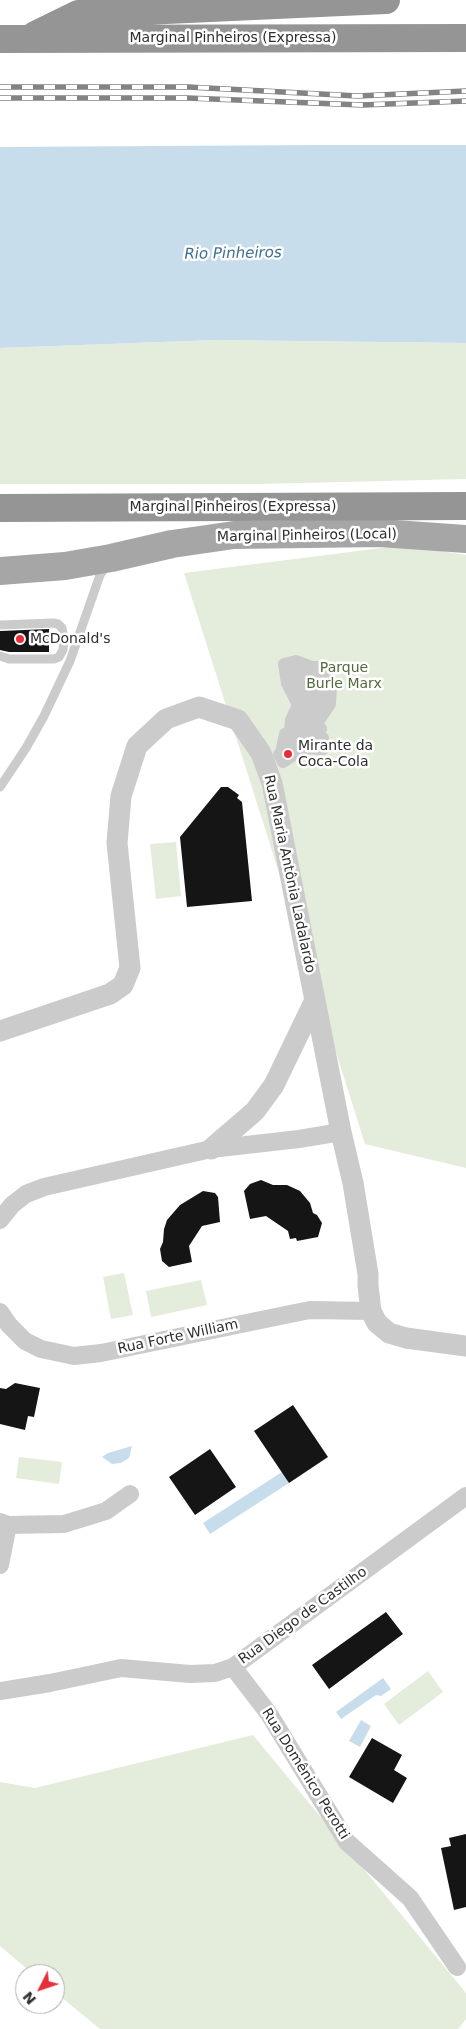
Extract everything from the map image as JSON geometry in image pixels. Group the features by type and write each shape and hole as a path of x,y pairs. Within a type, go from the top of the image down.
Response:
{"highway":[{"path":"29,38 78,14 386,0"},
{"name":"Marginal Pinheiros (Expressa)","path":"0,39 466,38"},
{"name":"Marginal Pinheiros (Expressa)","path":"0,508 466,506"},
{"path":"412,507 466,519"}],"main road":[{"name":"Marginal Pinheiros (Local)","path":"0,571 66,566 172,544 234,535 380,533 466,539"}],"street":[{"path":"321,701 322,674 299,668 290,672 298,684 301,697 297,716 312,717 323,701 315,678 306,674 300,677 305,684 302,702 305,712 319,704 321,701 331,683 323,667 296,662 284,664 287,683 298,705 291,720 290,730 300,722 316,722 321,729 285,734 282,748 301,739 323,738 323,742 307,740 279,754 283,762 305,748 323,749"},
{"name":"Rua Maria Antônia Ladalardo","path":"0,1031 110,994 123,985 130,968 117,843 121,796 137,746 166,719 199,707 238,720 261,753 272,784 341,1132 353,1183 368,1274 371,1311"},
{"path":"211,1149 255,1111 274,1085 315,1000"},
{"path":"0,1220 12,1205 26,1194 44,1186 211,1149 341,1132"},
{"name":"Rua Forte William","path":"0,1312 9,1325 25,1341 41,1349 74,1356 101,1353 310,1310 371,1311"},
{"path":"371,1311 377,1323 389,1333 406,1338 466,1346"},
{"path":"0,1565 4,1523 64,1524 106,1511 130,1494"},
{"name":"Rua Diego de Castilho","path":"0,1691 121,1668 190,1674 215,1672 234,1667 466,1496"},
{"name":"Rua Domênico Perotti","path":"234,1667 269,1714 347,1842 410,1898 457,1967"}],"lane":[{"path":"0,787 26,748 44,716 70,661 100,575 111,558"},
{"path":"0,624 58,624 62,628 64,639 63,650 59,657 54,659 9,659 0,656"}],"green space":[{"path":"216,340 466,343 466,479 258,484 0,484 0,348"},
{"name":"Parque Burle Marx","path":"405,545 466,555 466,1168 365,1144 184,573"},
{"path":"176,842 181,896 156,899 150,844"},
{"path":"124,1273 133,1315 111,1319 103,1277"},
{"path":"201,1280 207,1305 151,1317 146,1291"},
{"path":"19,1457 62,1462 59,1484 16,1478"},
{"path":"428,1671 443,1692 399,1725 384,1704"},
{"path":"253,1735 466,1993 466,2019 458,2029 100,2029 65,2000 65,1964 21,1964 0,1946 0,1782 35,1788"}],"water":[{"name":"Rio Pinheiros","path":"466,145 466,343 216,340 0,348 0,147"},
{"path":"132,1446 129,1458 121,1463 112,1464 102,1457 108,1453"},
{"path":"282,1472 289,1483 210,1534 203,1523"},
{"path":"383,1678 391,1689 381,1696 376,1695 341,1719 336,1712"},
{"path":"361,1720 371,1726 360,1747 349,1741"}],"building":[{"path":"49,629 49,652 9,652 0,650 0,631"},
{"path":"221,787 228,787 239,795 237,798 242,802 252,901 187,907 180,837"},
{"path":"261,1180 273,1185 287,1185 300,1191 310,1203 313,1213 317,1215 322,1223 318,1237 297,1241 296,1238 290,1239 288,1231 266,1216 250,1219 244,1191 250,1184"},
{"path":"203,1191 215,1193 218,1197 220,1222 202,1226 189,1246 192,1262 169,1267 162,1261 160,1249 167,1220 180,1205"},
{"path":"15,1383 40,1388 34,1417 28,1416 25,1430 0,1424 0,1388 6,1389"},
{"path":"293,1405 328,1457 289,1483 254,1431"},
{"path":"210,1449 236,1487 195,1515 169,1477"},
{"path":"386,1612 403,1634 329,1689 312,1665"},
{"path":"372,1738 402,1755 394,1770 407,1778 393,1803 349,1777"},
{"path":"466,1834 466,1907 454,1910 441,1848 451,1846 449,1838"}],"railway":[{"path":"0,87 188,87 358,96 466,91"},
{"path":"0,98 187,98 362,105 466,101"}],"place":[{"name":"McDonald's","path":"20,639"},
{"name":"Mirante da Coca-Cola","path":"288,754"}]}
